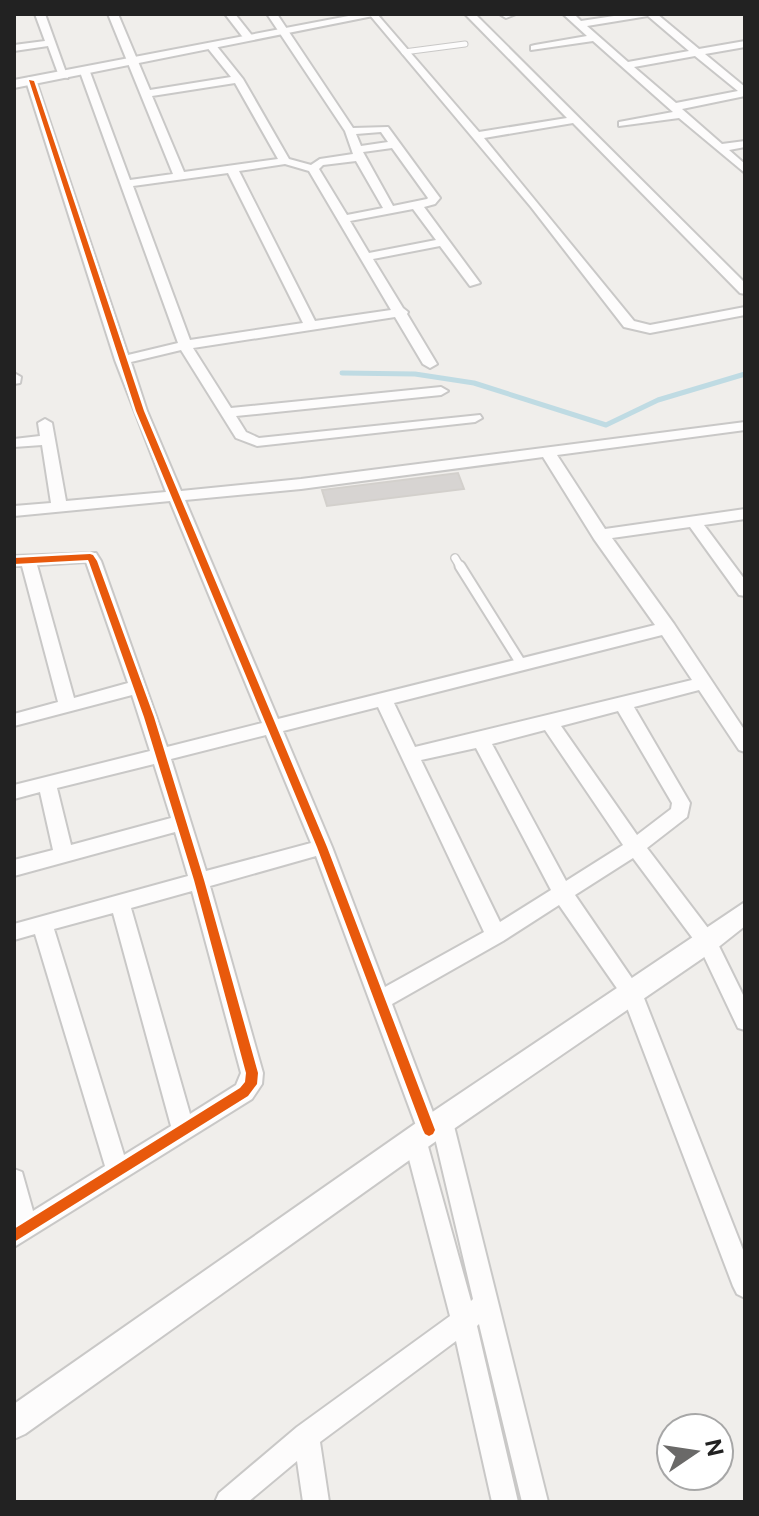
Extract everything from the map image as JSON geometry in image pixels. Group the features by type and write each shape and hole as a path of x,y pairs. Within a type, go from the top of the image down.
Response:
{"street":[{"path":"40,14 64,76"},
{"path":"113,14 180,177"},
{"path":"230,14 249,38"},
{"path":"272,14 350,131 358,153 390,210"},
{"path":"535,1502 488,1303 429,1130 322,847 122,360 22,82 375,14 629,324 650,329 745,311"},
{"path":"470,14 745,290"},
{"path":"568,14 745,170"},
{"path":"579,24 649,14 745,92"},
{"path":"535,48 595,38"},
{"path":"14,48 50,43"},
{"path":"626,65 745,44"},
{"path":"211,46 238,79 285,161"},
{"path":"85,72 185,345 241,435 257,442 475,418"},
{"path":"147,94 238,79"},
{"path":"623,124 745,92"},
{"path":"475,136 574,120"},
{"path":"344,219 431,202 434,198 396,144 380,128 350,131"},
{"path":"313,169 320,162 396,144"},
{"path":"720,148 745,144"},
{"path":"125,184 285,161 313,169 402,312 430,364"},
{"path":"232,169 310,324"},
{"path":"416,205 474,283"},
{"path":"367,257 443,242"},
{"path":"122,360 185,345 402,312"},
{"path":"228,413 441,391"},
{"path":"45,423 60,508"},
{"path":"14,511 178,498 745,426"},
{"path":"14,443 47,440"},
{"path":"546,450 599,535 668,628 745,745"},
{"path":"599,535 745,514"},
{"path":"694,522 745,591"},
{"path":"14,1180 20,1233 117,1169 244,1092 251,1084 252,1073 199,880 138,687 90,557 77,555 21,561 68,706"},
{"path":"14,792 668,628"},
{"path":"411,755 704,683"},
{"path":"14,720 138,687"},
{"path":"383,699 496,935"},
{"path":"380,1000 496,935 635,847 680,812 681,803 623,704"},
{"path":"549,723 635,847 707,942 745,1021"},
{"path":"481,740 562,893 632,993 745,1286"},
{"path":"47,783 64,855"},
{"path":"14,868 181,823"},
{"path":"14,932 322,847"},
{"path":"120,902 183,1130"},
{"path":"14,1423 429,1130 707,942 745,912"},
{"path":"42,924 117,1169"},
{"path":"429,1130 464,1321 505,1502"},
{"path":"228,1502 306,1436 488,1303"},
{"path":"306,1436 316,1502"}],"lane":[{"path":"404,52 465,44"},
{"path":"455,558 522,665"}],"building":[{"path":"458,473 464,489 327,506 322,490"}],"waterway":[{"path":"342,373 415,374 474,383 606,425 658,400 745,374"}],"cycle path":[{"path":"31,81 140,411 322,847 429,1130"},
{"path":"14,561 90,557 93,561 149,717 199,880 252,1073 251,1084 244,1092 14,1236"}]}
